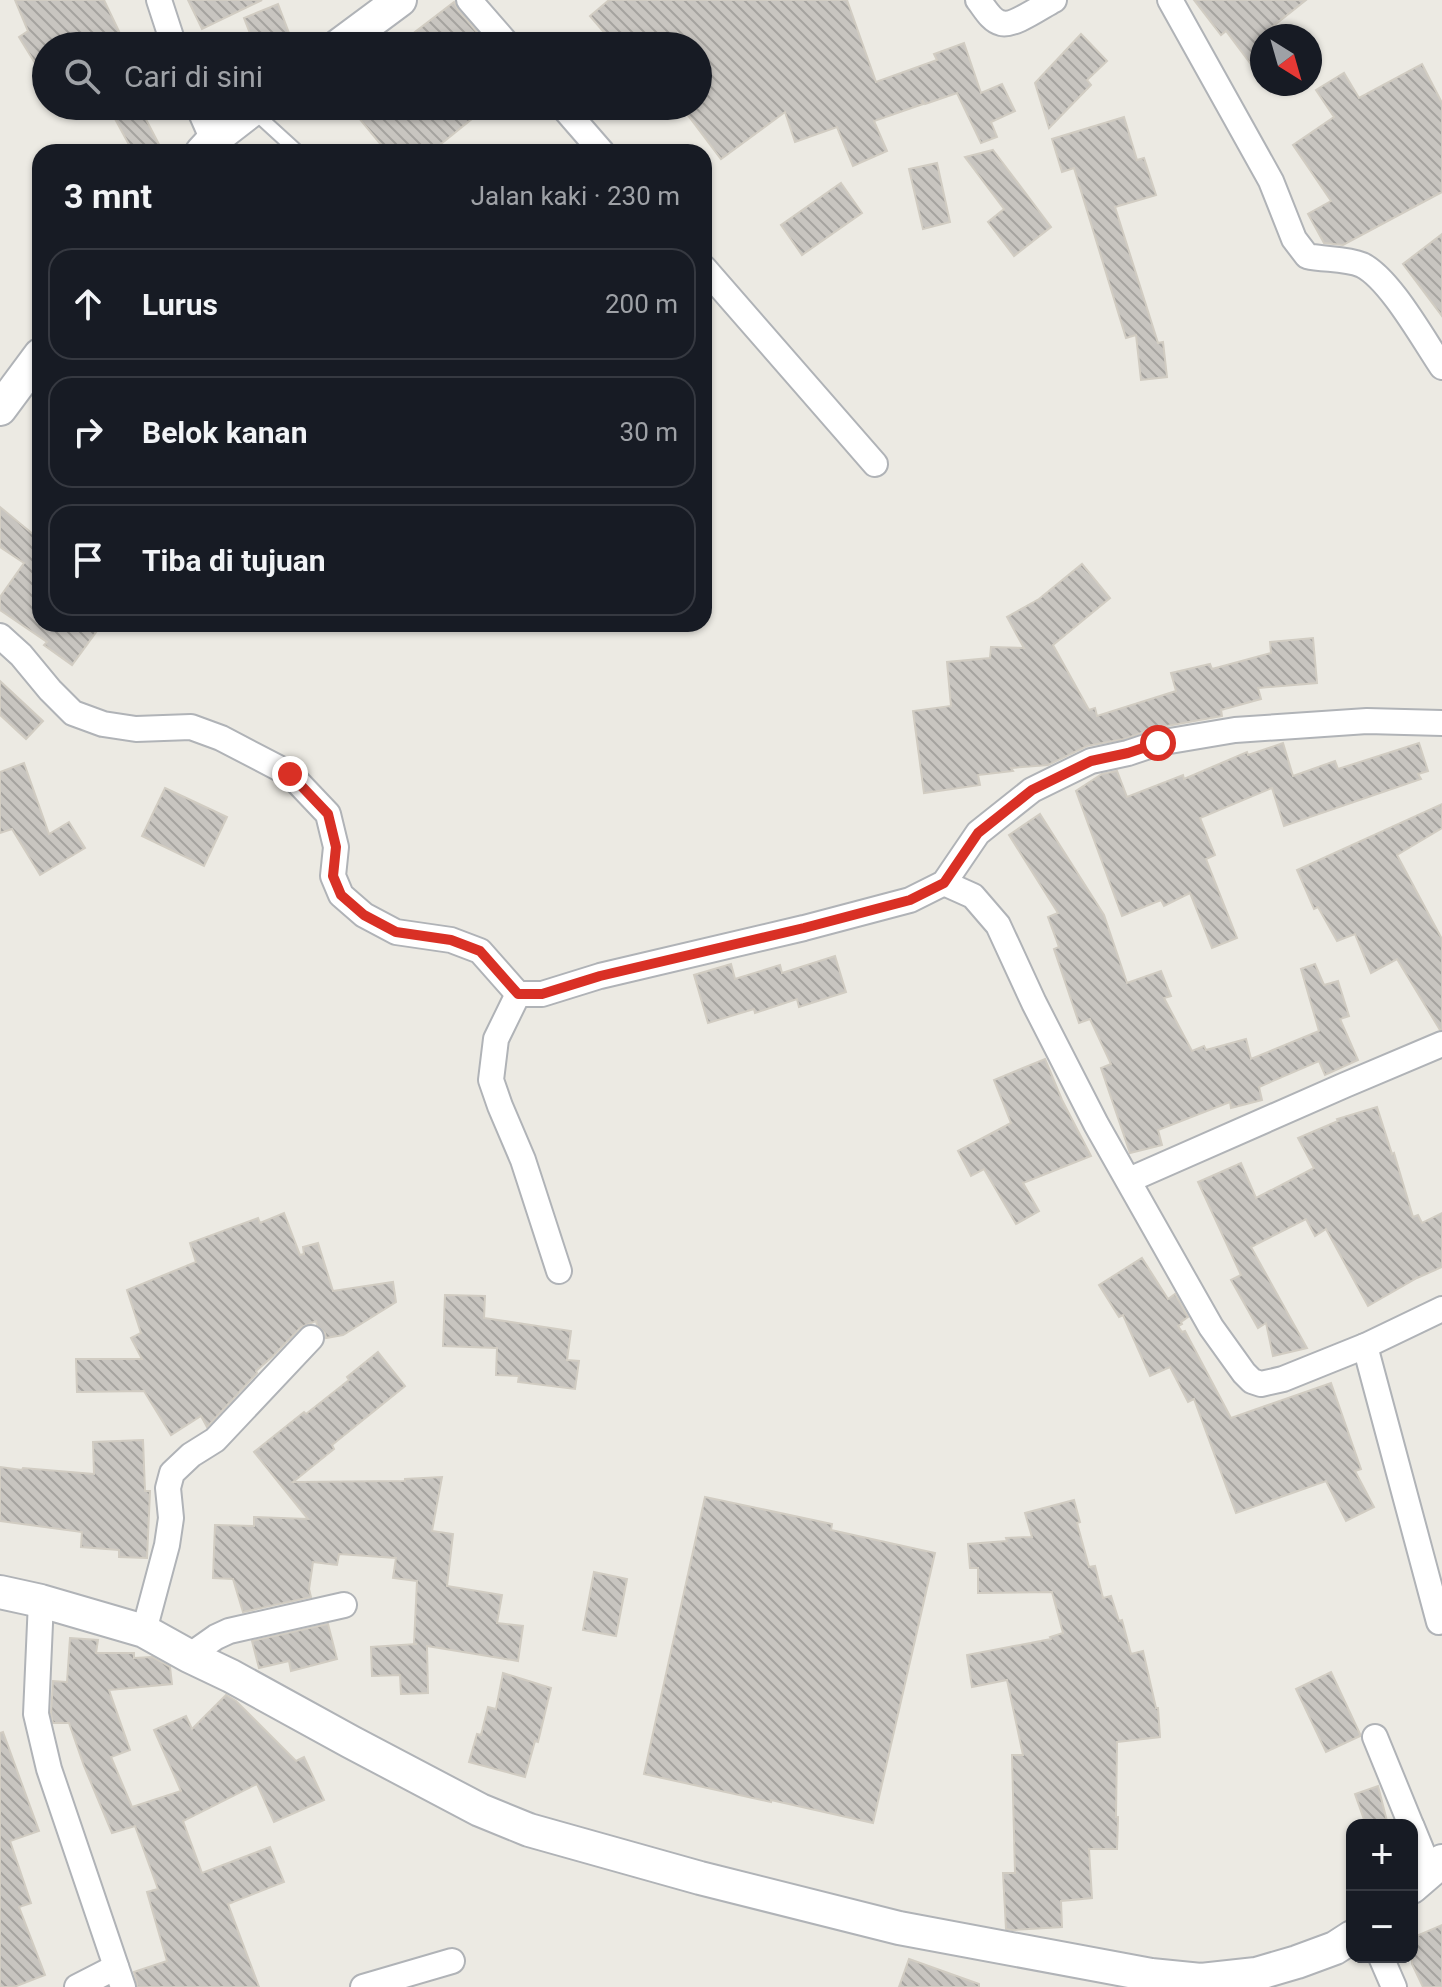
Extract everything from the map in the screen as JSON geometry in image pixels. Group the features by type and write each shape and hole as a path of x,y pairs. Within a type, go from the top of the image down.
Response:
{"street":[{"path":"159,0 169,32"},
{"path":"357,32 400,0"},
{"path":"469,0 497,32"},
{"path":"978,0 992,18 1001,23 1012,23 1054,0"},
{"path":"1170,0 1271,181 1294,239 1307,256 1362,265 1386,283 1442,367"},
{"path":"202,120 208,144"},
{"path":"210,144 239,120"},
{"path":"574,120 595,144"},
{"path":"712,277 875,464"},
{"path":"0,409 32,366"},
{"path":"0,636 73,713 103,724 136,729 191,727 221,738 290,774 328,814 336,847 333,876 341,895 364,915 396,932 451,940 480,951 518,994 542,994 600,976 910,900 944,883 978,833 1032,790 1091,761 1158,743 1235,730 1367,721 1442,723"},
{"path":"944,883 973,896 998,925 1096,1124 1211,1327 1252,1381 1261,1384 1283,1379 1365,1346 1442,1309"},
{"path":"518,994 496,1039 491,1080 523,1160 559,1271"},
{"path":"1129,1180 1442,1044"},
{"path":"144,1631 167,1545 171,1518 168,1488 172,1473 191,1455 215,1440 311,1338"},
{"path":"1365,1346 1439,1622"},
{"path":"0,1592 144,1631 480,1810 529,1830 700,1878 899,1928 1152,1981 1256,1974 1297,1962 1346,1941"},
{"path":"41,1601 36,1714 49,1769 120,1977 77,1987"},
{"path":"189,1656 229,1631 344,1605"},
{"path":"1375,1737 1409,1819"},
{"path":"1418,1844 1428,1873"},
{"path":"363,1987 452,1961"},
{"path":"1384,1963 1394,1987"}],"lane":[{"path":"266,120 290,144"}],"building":[{"path":"15,0 104,0 119,32 32,32 32,58 19,37 28,31"},
{"path":"188,0 262,0 202,29"},
{"path":"609,0 847,0 876,82 937,60 934,54 964,43 981,93 1002,84 1015,111 991,122 997,137 981,143 957,93 925,104 922,100 923,104 874,121 887,151 853,166 837,127 795,142 785,112 721,159 692,120 712,120 712,32 604,32 590,16"},
{"path":"1194,0 1306,0 1276,24 1250,24 1250,63 1226,31 1221,35"},
{"path":"454,2 477,32 415,32"},
{"path":"278,4 289,32 250,32 244,18"},
{"path":"1081,34 1107,61 1087,80 1091,85 1049,128 1035,83"},
{"path":"1422,64 1442,103 1442,192 1343,245 1324,243 1308,214 1331,201 1293,145 1334,117 1320,96 1322,86 1344,73 1359,98"},
{"path":"1124,117 1137,160 1144,158 1156,195 1115,207 1158,343 1163,342 1167,377 1141,380 1136,335 1126,338 1074,168 1062,172 1052,139"},
{"path":"116,120 146,120 159,144 129,144"},
{"path":"361,120 471,120 441,144 380,144"},
{"path":"993,150 1051,227 1014,256 988,222 1004,209 965,157"},
{"path":"937,163 950,222 923,229 909,169"},
{"path":"841,183 862,213 802,255 781,225"},
{"path":"1442,234 1442,316 1403,264"},
{"path":"0,507 32,533 32,632 0,610 0,597 24,563 0,547"},
{"path":"1082,564 1110,598 1053,645 1089,710 1095,708 1097,716 1176,691 1171,673 1210,664 1212,669 1271,653 1270,642 1313,638 1317,683 1258,688 1261,699 1221,710 1222,716 1156,728 1124,739 1087,746 1048,765 978,775 980,785 924,793 913,711 951,706 947,662 990,658 991,647 1024,648 1007,617 1039,599"},
{"path":"32,632 96,632 72,665 44,645 47,642"},
{"path":"0,681 43,721 26,739 0,715"},
{"path":"1283,743 1293,776 1335,761 1338,769 1419,743 1428,771 1418,774 1421,779 1284,826 1272,788 1200,818 1215,855 1206,859 1237,938 1212,948 1190,893 1164,906 1161,900 1122,916 1076,791 1102,774 1117,771 1127,797 1183,775 1184,779 1247,752 1248,755"},
{"path":"24,763 49,834 69,822 85,848 40,875 12,829 0,833 0,772"},
{"path":"165,788 227,817 204,866 142,836"},
{"path":"1442,804 1442,828 1397,855 1442,939 1440,1030 1397,959 1371,973 1355,934 1337,941 1318,907 1314,909 1297,870"},
{"path":"1040,814 1104,915 1127,983 1161,971 1171,996 1164,998 1192,1051 1246,1039 1251,1059 1319,1031 1301,969 1315,964 1324,985 1338,981 1349,1016 1340,1019 1358,1060 1325,1075 1319,1061 1259,1087 1262,1100 1231,1108 1230,1102 1158,1130 1162,1145 1130,1153 1101,1068 1111,1064 1090,1019 1079,1023 1054,949 1059,947 1048,917 1058,913 1009,835"},
{"path":"835,956 846,992 799,1007 797,999 755,1013 754,1009 708,1023 694,975 731,964 735,979 780,965 782,973"},
{"path":"1045,1059 1091,1156 1023,1183 1039,1211 1016,1224 984,1169 971,1176 958,1151 1011,1123 994,1080"},
{"path":"1377,1107 1413,1217 1418,1215 1422,1223 1442,1213 1442,1267 1368,1306 1326,1229 1315,1236 1306,1219 1251,1247 1307,1348 1273,1356 1266,1323 1258,1328 1231,1280 1241,1275 1198,1182 1241,1163 1256,1198 1314,1168 1298,1138 1337,1119"},
{"path":"284,1213 300,1255 304,1254 303,1247 318,1243 333,1291 393,1282 396,1302 343,1335 326,1338 316,1321 301,1327 256,1371 207,1427 201,1416 171,1435 144,1391 77,1392 76,1359 142,1359 131,1338 141,1333 127,1290 196,1262 190,1243 258,1218 260,1223"},
{"path":"1142,1258 1168,1299 1175,1294 1188,1317 1178,1326 1182,1332 1185,1331 1231,1418 1331,1383 1361,1469 1355,1471 1374,1507 1346,1521 1326,1481 1236,1513 1194,1399 1188,1402 1170,1367 1150,1376 1123,1315 1119,1317 1099,1285"},
{"path":"445,1295 485,1296 484,1318 571,1331 567,1360 579,1361 575,1389 518,1382 519,1376 496,1375 497,1348 443,1346"},
{"path":"378,1352 405,1386 332,1445 334,1449 293,1482 405,1481 442,1477 432,1531 453,1534 447,1586 502,1595 497,1623 523,1626 518,1661 427,1646 428,1693 401,1694 400,1675 372,1676 371,1647 417,1644 414,1644 417,1581 393,1578 396,1558 339,1554 337,1565 313,1562 309,1589 311,1597 243,1612 233,1579 213,1578 215,1525 254,1526 254,1517 308,1519 254,1452 349,1380 347,1377"},
{"path":"143,1440 145,1491 150,1491 147,1558 119,1557 119,1550 81,1547 82,1532 0,1521 0,1467 94,1474 93,1442"},
{"path":"705,1497 832,1524 831,1530 935,1553 873,1823 644,1774"},
{"path":"1074,1500 1089,1567 1095,1566 1103,1598 1111,1596 1119,1621 1122,1620 1131,1654 1143,1651 1158,1708 1160,1737 1117,1742 1117,1849 1089,1849 1092,1898 1061,1901 1062,1927 1012,1930 1006,1929 1003,1873 1015,1873 1012,1755 1023,1755 1007,1680 972,1687 967,1655 1051,1639 1063,1633 1052,1592 978,1593 978,1568 970,1568 968,1544 1032,1537 1025,1513"},
{"path":"594,1572 627,1579 616,1636 583,1630"},
{"path":"328,1624 337,1659 291,1671 289,1661 259,1668 252,1641"},
{"path":"70,1638 98,1640 96,1653 134,1653 134,1658 152,1657 170,1667 172,1684 109,1690 130,1750 111,1757 132,1807 181,1791 154,1730 186,1716 192,1729 226,1695 236,1701 296,1761 304,1757 324,1800 274,1822 257,1784 183,1821 202,1873 270,1847 284,1882 228,1904 259,1987 138,1987 134,1972 167,1961 147,1892 158,1889 135,1826 112,1833 69,1723 53,1723 53,1681 67,1682"},
{"path":"1331,1672 1360,1736 1326,1752 1296,1689"},
{"path":"503,1673 551,1688 538,1742 535,1741 525,1777 469,1762 477,1734 481,1735 488,1707 496,1709"},
{"path":"3,1732 39,1831 10,1841 31,1903 19,1907 45,1975 14,1987 0,1987 0,1733"},
{"path":"1378,1786 1386,1819 1364,1819 1355,1794"},
{"path":"1442,1925 1442,1987 1423,1987 1412,1964 1418,1963 1418,1935"},
{"path":"909,1959 979,1984 979,1987 899,1987"}],"route":[{"path":"290,774 328,814 336,847 333,876 341,895 364,915 396,932 451,940 480,951 518,994 542,994 600,976 910,900 944,883 978,833 1032,790 1091,761 1158,743"}]}
